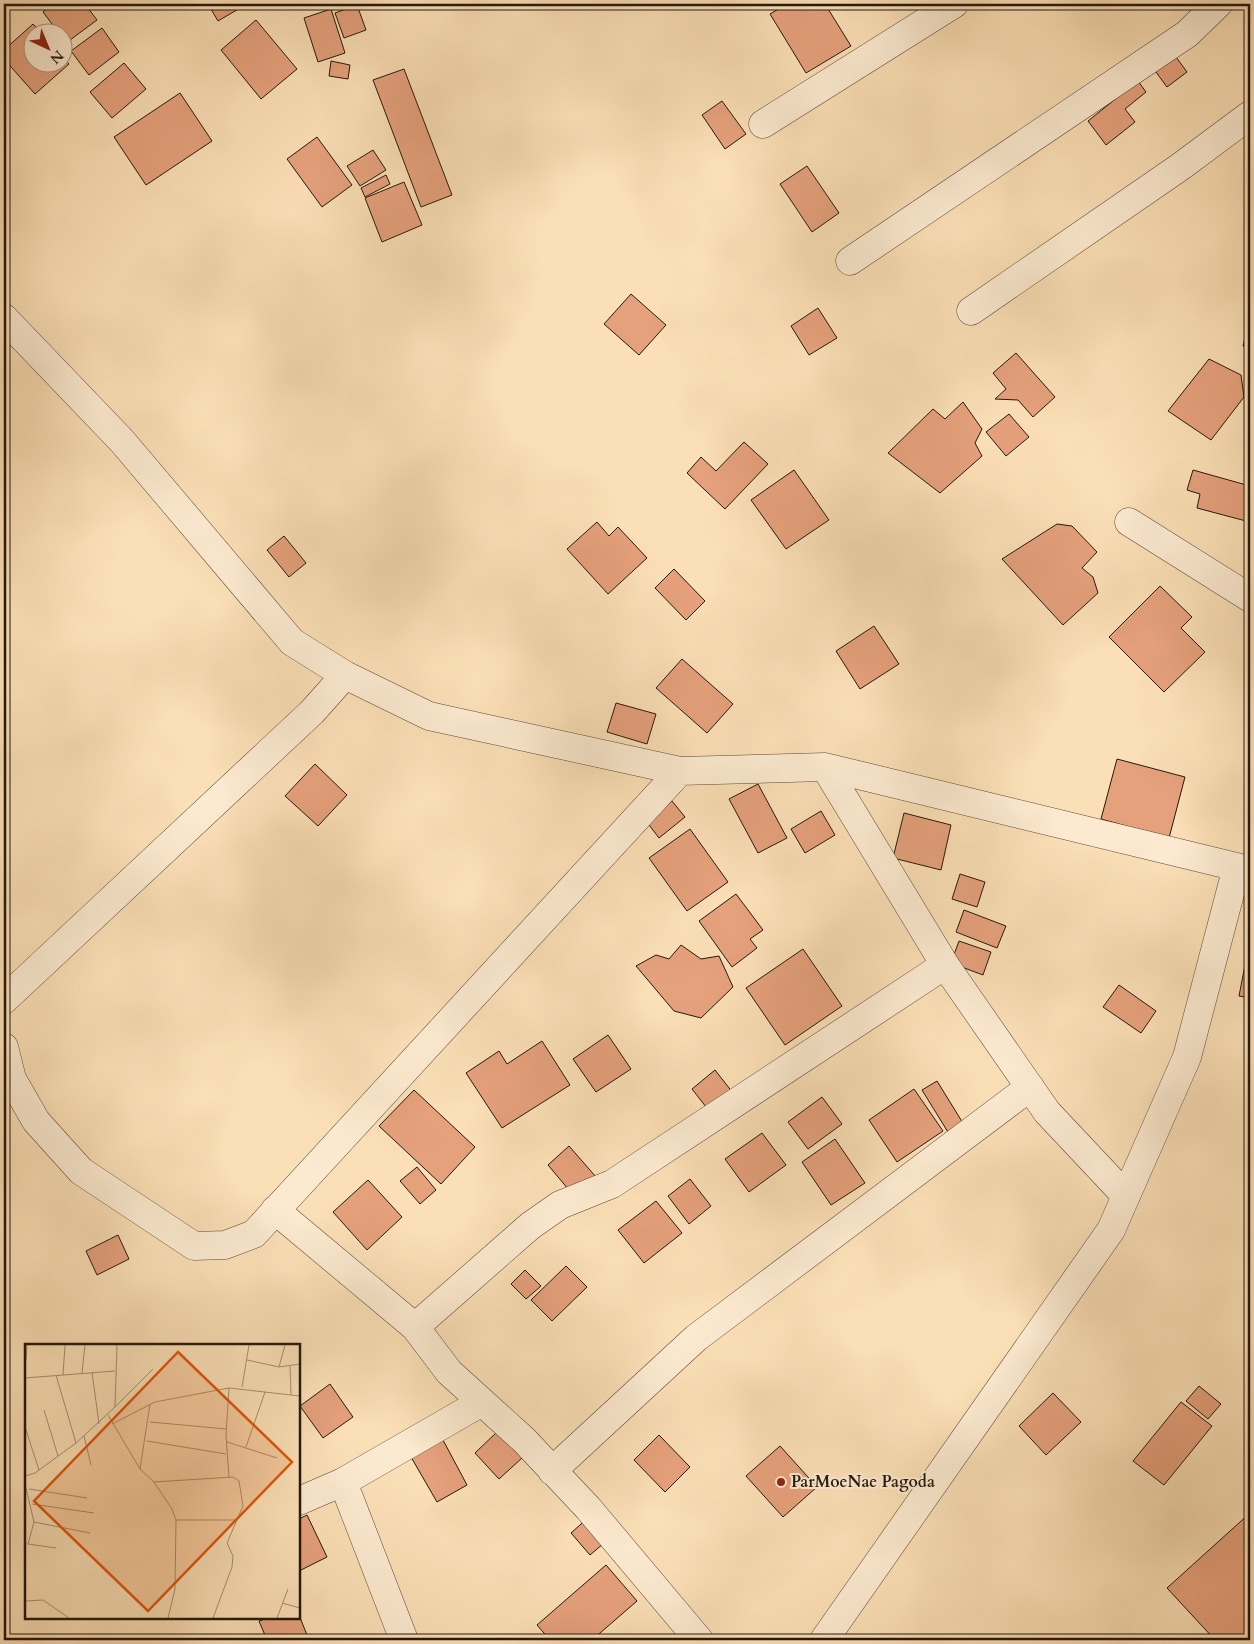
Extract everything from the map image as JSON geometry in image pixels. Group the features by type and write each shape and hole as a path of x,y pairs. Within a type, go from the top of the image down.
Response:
{"street":[{"path":"763,124 954,4"},
{"path":"850,261 1187,34 1218,4"},
{"path":"970,310 1180,167 1250,115"},
{"path":"4,318 122,441 292,642 344,675 429,716 680,771 825,767 1244,870 1187,1057 1111,1230 824,1640"},
{"path":"1129,522 1250,598"},
{"path":"4,1000 312,712 344,675"},
{"path":"825,767 946,965 1048,1112 1126,1196"},
{"path":"4,1047 12,1079 36,1121 81,1171 194,1246 225,1245 254,1234 680,771"},
{"path":"414,1328 530,1226 560,1206 612,1184 946,965"},
{"path":"552,1471 696,1338 1030,1086"},
{"path":"276,1210 414,1328 449,1372 524,1440 588,1508 699,1640"},
{"path":"300,1501 343,1482 482,1402"},
{"path":"343,1482 404,1640"}],"building":[{"path":"54,4 85,4 97,20 72,39 72,22 50,22 43,12"},
{"path":"208,4 247,4 218,21"},
{"path":"787,4 825,4 851,46 806,73 770,14"},
{"path":"357,5 366,30 344,38 335,13"},
{"path":"331,9 345,53 318,62 304,18"},
{"path":"256,20 297,69 261,99 221,50"},
{"path":"102,28 119,52 89,75 72,50"},
{"path":"22,34 22,72 60,72 35,94 4,59 4,50"},
{"path":"1173,53 1187,72 1167,87 1153,68"},
{"path":"331,61 350,65 348,79 329,76"},
{"path":"124,63 146,89 112,118 90,92"},
{"path":"404,69 452,195 421,207 373,80"},
{"path":"1138,81 1146,92 1125,109 1135,122 1106,145 1088,121"},
{"path":"180,93 212,141 146,185 114,137"},
{"path":"722,101 746,134 725,149 702,115"},
{"path":"317,137 352,185 322,207 287,159"},
{"path":"373,150 386,170 360,186 347,166"},
{"path":"807,166 839,213 812,232 780,184"},
{"path":"386,175 390,184 365,197 361,188"},
{"path":"404,182 422,225 382,242 365,198"},
{"path":"631,294 666,325 639,355 604,324"},
{"path":"818,308 837,338 809,355 791,326"},
{"path":"1248,325 1250,325 1250,348 1243,346"},
{"path":"1016,353 1055,397 1033,417 1018,400 995,399 1006,389 993,373"},
{"path":"1209,359 1241,375 1244,397 1211,440 1168,411"},
{"path":"963,402 982,429 975,443 982,456 940,493 888,453 933,409 945,419"},
{"path":"1009,414 1029,437 1006,456 986,432"},
{"path":"744,442 768,464 725,509 687,473 701,457 716,471"},
{"path":"794,470 829,520 786,549 751,500"},
{"path":"1193,470 1250,486 1250,506 1246,521 1197,508 1200,494 1187,490"},
{"path":"597,522 609,536 618,527 647,558 608,594 567,549"},
{"path":"1057,524 1072,526 1097,552 1082,568 1093,577 1098,593 1063,625 1002,559"},
{"path":"284,536 306,563 289,577 267,550"},
{"path":"674,569 705,601 686,620 655,588"},
{"path":"1160,586 1192,617 1181,628 1205,652 1164,692 1109,637"},
{"path":"874,626 899,664 860,689 836,651"},
{"path":"682,659 733,704 707,733 656,688"},
{"path":"616,703 656,714 647,744 607,732"},
{"path":"1117,759 1185,777 1169,838 1101,819"},
{"path":"315,764 347,795 318,826 285,796"},
{"path":"758,784 787,838 758,853 729,799"},
{"path":"672,801 685,817 659,838 646,821"},
{"path":"821,811 835,835 805,853 791,829"},
{"path":"904,813 951,825 941,870 893,858"},
{"path":"690,829 728,882 687,911 649,858"},
{"path":"960,874 985,882 977,907 952,899"},
{"path":"736,894 763,930 750,939 757,948 732,967 699,921"},
{"path":"964,910 1006,926 997,948 956,932"},
{"path":"959,941 991,952 983,975 951,963"},
{"path":"681,945 701,959 719,956 733,987 701,1018 674,1011 636,966 656,955 669,959"},
{"path":"803,949 842,1006 785,1045 746,988"},
{"path":"1246,960 1250,961 1250,998 1239,996"},
{"path":"1119,985 1156,1011 1141,1033 1103,1007"},
{"path":"608,1035 631,1069 596,1092 573,1059"},
{"path":"542,1041 570,1085 502,1128 466,1073 499,1051 507,1064"},
{"path":"715,1070 733,1093 710,1112 692,1089"},
{"path":"937,1081 966,1128 951,1137 922,1090"},
{"path":"914,1089 943,1131 897,1162 869,1120"},
{"path":"414,1090 475,1147 441,1184 379,1126"},
{"path":"822,1097 842,1124 808,1149 788,1122"},
{"path":"762,1133 786,1165 749,1192 725,1159"},
{"path":"835,1139 865,1183 831,1205 802,1162"},
{"path":"569,1146 596,1177 574,1196 548,1165"},
{"path":"417,1167 436,1190 420,1204 400,1181"},
{"path":"690,1179 711,1206 689,1224 668,1196"},
{"path":"368,1180 402,1217 367,1250 333,1212"},
{"path":"656,1201 682,1233 644,1263 618,1230"},
{"path":"118,1235 129,1259 97,1275 86,1251"},
{"path":"566,1266 587,1287 552,1321 531,1300"},
{"path":"525,1270 541,1286 526,1299 511,1284"},
{"path":"330,1384 353,1417 323,1438 300,1406"},
{"path":"1199,1386 1221,1404 1208,1419 1186,1401"},
{"path":"1053,1393 1081,1422 1046,1455 1019,1426"},
{"path":"1181,1402 1212,1426 1164,1485 1133,1461"},
{"path":"498,1431 522,1458 499,1479 475,1453"},
{"path":"659,1435 690,1467 665,1492 634,1460"},
{"path":"443,1440 467,1485 437,1502 411,1457"},
{"name":"ParMoeNae Pagoda","path":"780,1446 817,1487 783,1517 746,1476"},
{"path":"1250,1513 1250,1640 1215,1640 1167,1588"},
{"path":"307,1515 327,1557 300,1570 300,1518"},
{"path":"590,1516 610,1538 590,1555 571,1533"},
{"path":"606,1565 637,1601 592,1640 550,1640 537,1625"},
{"path":"300,1618 309,1640 267,1640 259,1621"}],"place":[{"name":"ParMoeNae Pagoda","path":"781,1482"}]}
